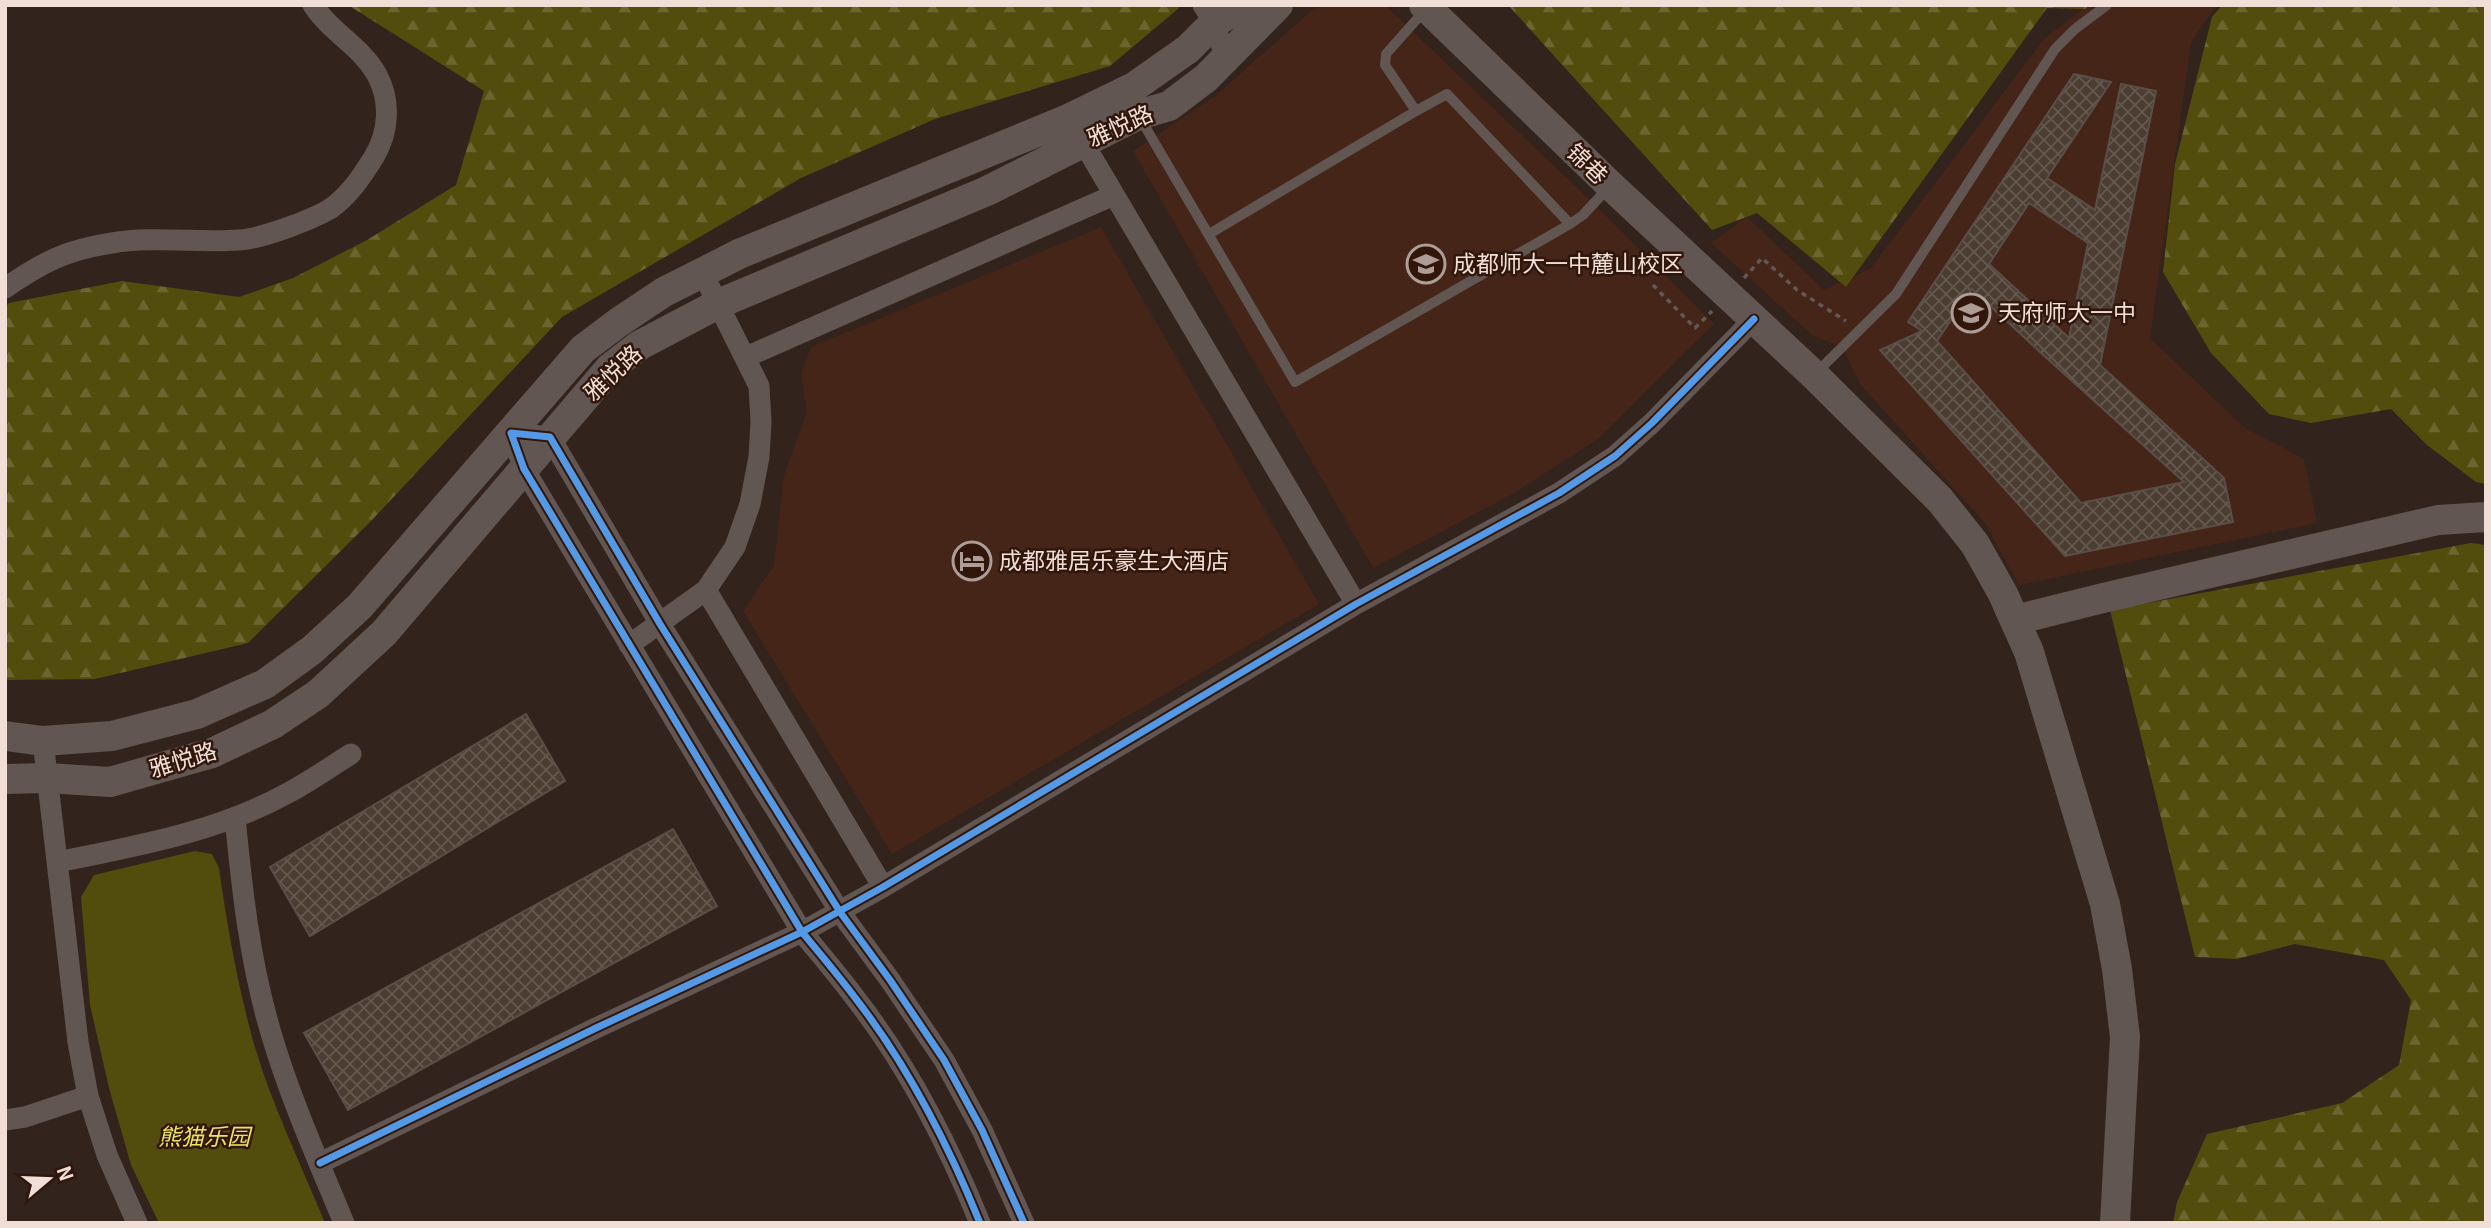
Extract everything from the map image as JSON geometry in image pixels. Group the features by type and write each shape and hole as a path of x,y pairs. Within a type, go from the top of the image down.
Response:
{"street":[{"path":"5,288 36,267 67,252 114,242 242,240 286,228 330,208 358,182 383,136 388,116 378,76 366,59 323,20 313,5"},
{"path":"5,737 43,741 112,736 197,714 265,684 312,650 360,606 583,349 619,322 664,292 739,254 1074,131 1188,49 1209,14 1244,5"},
{"name":"雅悦路","path":"5,779 47,778 110,782 212,753 273,724 318,694 384,633 610,369 640,345 718,304 987,191 1074,131 1169,106 1206,78 1278,5"},
{"name":"锦巷","path":"1425,7 1610,186 1814,375 1940,500 1975,544 2029,652 2105,904 2118,969 2125,1037 2113,1222"},
{"path":"1209,14 1226,59"},
{"path":"1074,131 1356,604"},
{"path":"746,358 1114,195"},
{"path":"629,645 706,590 734,547 750,503 759,457 759,386 702,272"},
{"path":"320,1163 840,912 1356,604 1559,493 1615,456 1652,423 1754,319"},
{"path":"511,433 550,437 660,624 840,912 944,1060 982,1130 1024,1223"},
{"path":"511,433 524,470 802,932 858,1000 908,1077 948,1150 980,1223"},
{"path":"2015,620 2438,520 2486,517"},
{"path":"706,590 883,887"},
{"path":"43,741 78,1042 88,1096 107,1155 137,1223"},
{"path":"58,862 152,842 234,817 286,795 351,754"},
{"path":"234,817 243,904 255,969 271,1032 293,1099 344,1223"},
{"path":"5,1120 25,1117 88,1096"}],"lane":[{"path":"1814,375 1896,295 2055,49 2107,5"},
{"path":"1416,111 1385,65 1386,54 1425,7"},
{"path":"1209,234 1447,94 1570,224"},
{"path":"1138,115 1295,382 1570,224 1589,210 1610,186"}],"path":[{"path":"1762,258 1797,290 1860,330"},
{"path":"1653,285 1695,328"}],"shaded area":[{"name":"成都师大一中麓山校区","path":"1323,5 1385,5 1594,204 1714,324 1598,439 1511,495 1373,568 1133,151 1215,96 1311,11"},
{"name":"天府师大一中","path":"2088,5 2216,5 2191,43 2150,338 2244,427 2304,459 2317,523 2019,585 1985,523 1860,384 1842,347 1813,336 1711,243 1747,217 1824,290 1870,269 2044,39"},
{"path":"1101,227 1319,604 892,854 743,611 774,565 784,475 807,412 801,373 811,347"}],"green space":[{"path":"348,5 1177,5 1179,8 1110,66 935,119 801,178 562,317 372,520 248,643 95,679 5,680 5,307 9,303 122,281 239,297 293,278 367,240 456,185 484,91"},
{"path":"1508,5 2090,5 2085,9 2047,8 1846,287 1757,213 1712,230"},
{"path":"2222,5 2486,5 2486,484 2476,482 2427,445 2391,409 2311,423 2269,414 2211,353 2163,272 2175,164 2212,17"},
{"path":"2471,543 2486,545 2486,1223 2173,1223 2177,1202 2207,1134 2342,1103 2399,1065 2411,1000 2384,960 2295,944 2237,959 2195,957 2110,610"},
{"name":"熊猫乐园","path":"195,851 212,854 219,868 233,953 259,1061 325,1223 159,1223 131,1165 109,1088 90,1005 81,897 94,875"}],"building":[{"path":"2074,74 2111,82 2047,178 2095,210 2121,84 2156,91 2100,365 2224,478 2233,522 2065,556 1880,350 1922,331 1908,322","holes":["2029,203 2088,243 2069,338 1989,264","1972,289 2040,352 2184,482 2081,503 1937,341"]},
{"path":"526,714 565,781 310,936 270,867"},
{"path":"673,829 717,906 348,1110 304,1033"}],"cycle path":[{"path":"320,1163 596,1028 802,932 883,887 1356,604 1559,493 1615,456 1652,423 1754,319"},
{"path":"980,1223 954,1164 910,1078 875,1025 802,932 524,469 511,433 550,437 660,624 840,912 944,1060 982,1130 1024,1223"}],"place":[{"name":"成都师大一中麓山校区","path":"1426,264"},
{"name":"天府师大一中","path":"1971,313"},
{"name":"成都雅居乐豪生大酒店","path":"972,561"}]}
